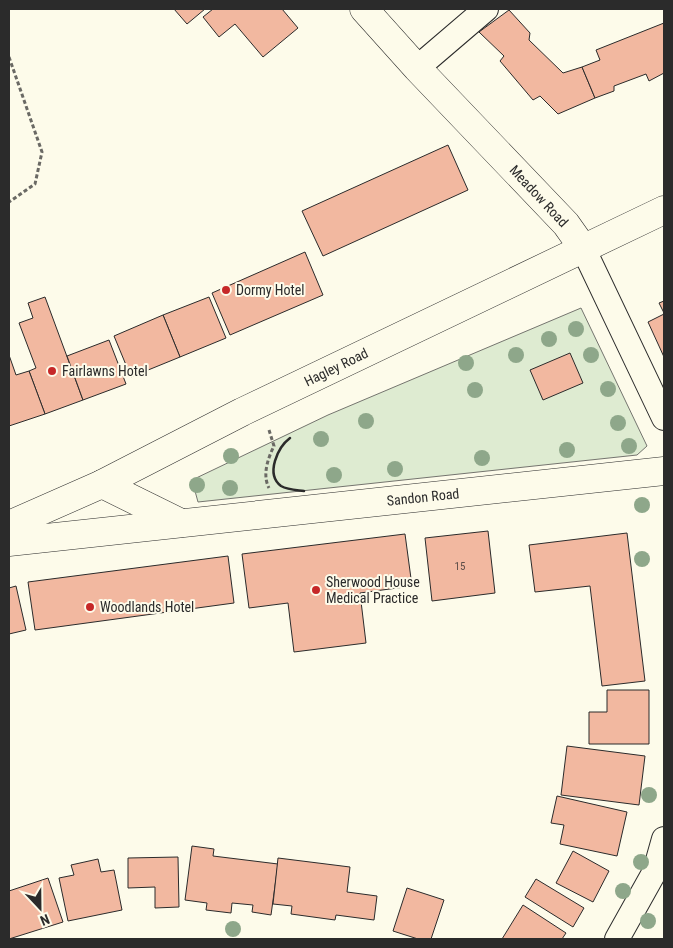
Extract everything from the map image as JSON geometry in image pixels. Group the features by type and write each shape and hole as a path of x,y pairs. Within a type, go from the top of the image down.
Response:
{"main road":[{"name":"Meadow Road","path":"364,9 417,68 566,224 583,248"},
{"name":"Hagley Road","path":"9,525 102,484 259,403 664,210"},
{"name":"Sandon Road","path":"9,542 288,511 664,475"},
{"path":"102,484 181,523"}],"street":[{"path":"417,68 486,9"},
{"name":"Meadow Road","path":"583,248 664,418"},
{"path":"617,939 655,871 664,839"}],"path":[{"path":"9,57 42,152 35,184 9,202"},
{"path":"259,403 274,446 266,468 266,482 271,492 288,511"}],"green space":[{"path":"581,308 647,446 637,455 198,502 192,480 328,415"}],"building":[{"path":"174,9 205,9 187,24"},
{"path":"213,9 282,9 298,28 263,57 235,24 219,37 203,17"},
{"path":"509,10 530,33 529,40 563,73 582,67 595,98 558,114 540,96 533,100 500,61 504,56 479,32"},
{"path":"664,23 664,73 649,81 646,74 614,86 614,91 595,98 582,67 600,60 596,50"},
{"path":"448,145 468,190 323,256 302,211"},
{"path":"305,252 323,295 230,335 212,293"},
{"path":"45,297 83,400 45,414 29,371 36,368 19,323 33,318 28,303"},
{"path":"209,297 226,338 180,357 163,315"},
{"path":"664,301 664,313 659,303"},
{"path":"664,314 664,357 648,322"},
{"path":"163,315 180,357 131,377 114,336"},
{"path":"109,340 126,384 83,400 67,356"},
{"path":"570,353 583,383 543,400 530,370"},
{"path":"9,355 16,375 29,371 45,414 9,426"},
{"path":"488,531 495,593 432,601 425,538"},
{"path":"627,533 645,681 602,686 590,586 535,592 529,545"},
{"name":"Sherwood House Medical Practice","path":"405,534 412,586 360,593 366,643 294,652 288,603 249,608 242,554"},
{"path":"228,556 234,603 35,630 28,582"},
{"path":"16,586 26,630 9,634 9,588"},
{"path":"607,690 649,690 649,744 589,744 589,712 607,712"},
{"path":"567,746 645,756 639,805 561,795"},
{"path":"557,796 627,812 617,856 560,844 564,825 551,823"},
{"path":"192,846 214,849 213,856 278,864 271,915 252,912 253,905 232,903 231,913 206,910 207,903 185,900"},
{"path":"573,851 609,871 593,902 556,883"},
{"path":"178,857 179,907 155,908 155,887 128,888 128,858"},
{"path":"278,858 350,867 347,892 377,896 374,920 336,915 335,920 291,914 292,906 273,904"},
{"path":"98,859 101,872 114,870 122,910 68,921 59,878 74,875 71,865"},
{"path":"48,878 63,922 9,939 9,891"},
{"path":"536,879 584,908 573,927 525,897"},
{"path":"407,888 444,900 431,939 418,939 393,931"},
{"path":"523,905 566,933 562,939 502,939"}],"wall":[{"path":"290,438 278,454 275,461 274,475 276,481 281,486 304,491"}],"place":[{"name":"Dormy Hotel","path":"226,290"},
{"name":"Fairlawns Hotel","path":"52,371"},
{"name":"Sherwood House Medical Practice","path":"316,590"},
{"name":"Woodlands Hotel","path":"90,607"}]}
